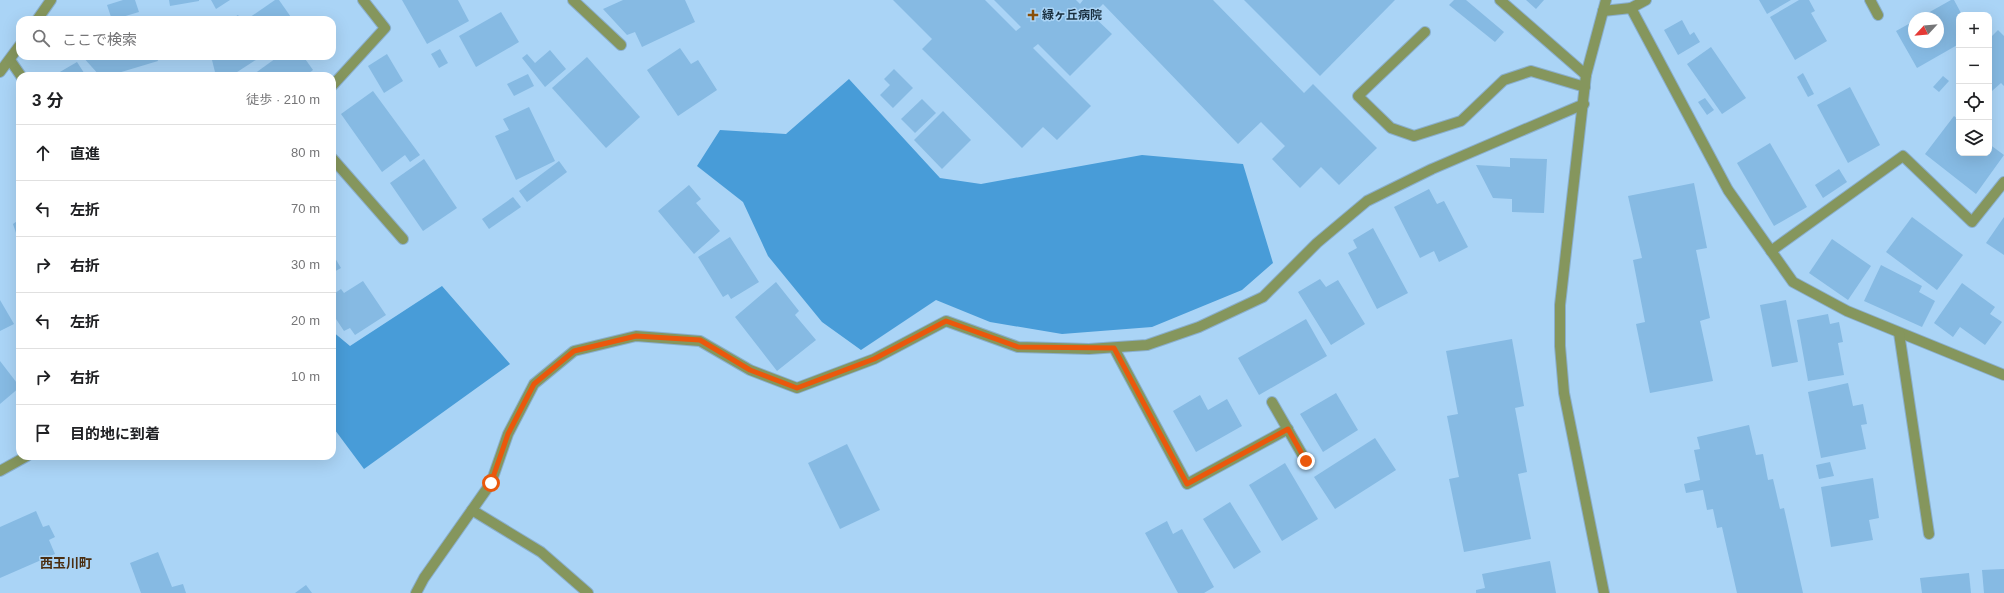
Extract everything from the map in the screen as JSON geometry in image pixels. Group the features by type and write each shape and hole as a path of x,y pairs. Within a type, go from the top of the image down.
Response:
{"street":[{"path":"40,16 51,0"},
{"path":"336,82 385,28 363,0"},
{"path":"573,0 621,45"},
{"path":"1500,0 1586,75"},
{"path":"1604,593 1564,394 1560,346 1560,305 1584,104 1586,75 1606,0"},
{"path":"1603,11 1631,8 1646,0"},
{"path":"1870,0 1878,15"},
{"path":"1631,8 1728,190 1792,282 1847,310 1899,333 2004,375"},
{"path":"1424,32 1358,96 1391,128 1414,136 1462,121 1504,80 1531,71 1585,87"},
{"path":"0,72 16,51"},
{"path":"10,60 18,72"},
{"path":"416,593 491,483 508,434 534,384 574,351 636,336 700,340 750,370 797,388 874,359 946,321 1018,347 1114,348 1147,345 1199,326 1263,297 1317,243 1367,201 1432,169 1584,104"},
{"path":"1771,251 1903,156 1972,222 2004,182"},
{"path":"336,163 403,239"},
{"path":"1899,333 1929,534"},
{"path":"1114,348 1187,484 1288,429"},
{"path":"1272,402 1306,461"},
{"path":"0,471 20,460"},
{"path":"472,510 540,552 588,593"}],"shaded area":[{"path":"849,79 940,178 981,184 1142,155 1243,164 1273,263 1242,290 1152,327 1062,334 990,322 936,300 861,350 822,322 768,256 743,202 697,166 720,130 786,134"},
{"path":"442,286 510,364 364,469 336,431 336,334 350,346"}],"building":[{"path":"123,0 135,0 139,12 126,16 111,16 107,5"},
{"path":"169,0 199,0 199,1 170,6"},
{"path":"211,0 230,0 216,9"},
{"path":"275,0 279,0 290,16 252,16"},
{"path":"402,0 458,0 469,21 427,44"},
{"path":"623,0 685,0 695,22 642,47 635,32 627,35 603,9"},
{"path":"893,0 985,0 1016,31 1021,27 994,0 1076,0 1080,4 1083,0 1213,0 1304,93 1313,84 1377,148 1339,185 1321,167 1300,188 1272,159 1285,146 1261,122 1238,144 1103,4 1092,15 1112,34 1070,76 1038,44 1033,48 1091,106 1057,140 1043,127 1022,148 922,49 932,39"},
{"path":"1244,0 1395,0 1320,76"},
{"path":"1454,0 1466,0 1504,32 1495,42 1449,5"},
{"path":"1526,0 1544,0 1536,9"},
{"path":"1759,0 1791,0 1767,14"},
{"path":"1799,0 1809,0 1815,11 1811,13 1827,41 1795,60 1770,17"},
{"path":"1951,0 1954,0 1960,12 1956,12 1956,46 1917,68 1896,31 1908,24 1908,48 1944,48 1944,12 1930,12"},
{"path":"501,12 519,42 476,67 459,36"},
{"path":"1682,20 1690,35 1694,32 1700,42 1678,55 1664,30"},
{"path":"1998,30 2004,36 2004,86 2001,83 1992,91 1992,48 1992,36"},
{"path":"1711,47 1746,98 1722,114 1687,64"},
{"path":"680,48 691,64 698,60 717,90 678,116 647,70"},
{"path":"440,49 448,63 439,68 431,54"},
{"path":"550,50 566,69 545,87 522,58 527,54 535,63"},
{"path":"387,54 403,81 384,93 368,66"},
{"path":"587,57 640,117 606,148 552,88"},
{"path":"86,60 158,61 121,72 96,72"},
{"path":"212,60 256,60 237,72 215,72"},
{"path":"273,60 306,60 313,70 310,72 257,72"},
{"path":"77,62 83,72 60,72"},
{"path":"894,69 913,88 893,108 880,95 890,85 884,79"},
{"path":"1803,73 1814,94 1808,97 1797,77"},
{"path":"528,74 534,86 514,96 507,84"},
{"path":"1943,76 1949,81 1939,92 1933,87"},
{"path":"1850,87 1880,145 1848,163 1817,105"},
{"path":"373,91 420,155 410,162 405,155 382,172 341,114"},
{"path":"1705,98 1714,110 1707,115 1698,102"},
{"path":"922,99 936,113 915,133 901,119"},
{"path":"529,107 555,161 516,180 495,136 509,130 503,119"},
{"path":"943,111 971,140 942,169 914,140"},
{"path":"1954,116 1956,118 1956,156 1992,156 1992,146 2004,155 1976,194 1925,154"},
{"path":"1770,143 1807,207 1774,226 1737,163"},
{"path":"1510,158 1547,159 1544,213 1512,212 1512,199 1493,198 1476,165 1510,167"},
{"path":"424,159 457,208 423,231 390,183"},
{"path":"559,161 567,172 527,202 519,191"},
{"path":"1839,169 1847,182 1823,198 1815,185"},
{"path":"1694,183 1707,248 1696,250 1710,318 1700,321 1713,381 1650,393 1636,324 1645,322 1633,260 1642,258 1628,196"},
{"path":"689,185 701,199 696,203 720,231 694,254 658,211"},
{"path":"1429,189 1437,204 1444,201 1468,247 1439,262 1434,251 1420,258 1394,207"},
{"path":"513,197 521,207 489,229 482,219"},
{"path":"1912,217 1963,255 1937,290 1886,252"},
{"path":"2004,217 2004,255 1986,243"},
{"path":"16,222 16,233 13,224"},
{"path":"1373,228 1408,293 1377,309 1348,253 1357,248 1353,240"},
{"path":"730,237 759,282 731,299 728,294 723,297 698,257"},
{"path":"1832,239 1871,266 1848,300 1809,273"},
{"path":"336,260 341,268 336,271"},
{"path":"1881,265 1922,286 1919,292 1935,301 1922,327 1864,301"},
{"path":"1320,279 1326,287 1338,280 1365,324 1331,345 1298,292"},
{"path":"363,281 386,315 355,335 350,328 344,331 336,319 336,292 341,289 344,293"},
{"path":"776,282 799,311 795,315 816,340 777,371 735,317"},
{"path":"1962,283 1995,307 1990,314 2002,322 1985,345 1960,327 1953,337 1934,323"},
{"path":"0,300 14,324 0,331"},
{"path":"1786,300 1798,362 1772,367 1760,305"},
{"path":"1828,314 1830,324 1839,322 1843,342 1838,343 1844,375 1808,381 1797,320"},
{"path":"1306,319 1327,356 1259,395 1238,358"},
{"path":"1512,339 1524,406 1515,408 1527,472 1518,474 1531,539 1464,552 1449,479 1459,477 1447,416 1458,414 1446,351"},
{"path":"0,361 16,382 16,390 0,404"},
{"path":"1848,383 1853,406 1863,404 1867,424 1861,425 1866,449 1821,458 1808,392"},
{"path":"1336,393 1358,430 1323,452 1300,414"},
{"path":"1200,395 1208,410 1227,399 1242,426 1196,452 1173,411"},
{"path":"1749,425 1756,455 1763,454 1768,480 1773,479 1780,509 1784,508 1803,593 1737,593 1722,527 1717,528 1713,509 1707,510 1703,490 1686,493 1684,484 1700,480 1694,450 1700,449 1697,437"},
{"path":"1375,438 1396,470 1335,509 1314,477"},
{"path":"847,444 880,510 840,529 808,463"},
{"path":"1830,462 1834,476 1819,479 1816,465"},
{"path":"1285,463 1318,519 1282,541 1249,485"},
{"path":"1873,478 1879,518 1869,520 1873,540 1831,547 1821,487"},
{"path":"1230,502 1261,552 1234,569 1203,519"},
{"path":"36,511 43,527 49,525 55,537 49,540 55,554 0,578 0,527"},
{"path":"1167,521 1173,534 1182,529 1214,587 1204,593 1178,593 1145,533"},
{"path":"158,552 172,587 183,584 186,593 141,593 130,563"},
{"path":"1550,561 1556,593 1476,593 1476,590 1485,588 1482,574"},
{"path":"2004,569 2004,593 1984,593 1982,570"},
{"path":"1969,573 1971,593 1922,593 1920,578"},
{"path":"306,585 312,593 295,593"}],"place":[{"name":"緑ヶ丘病院","path":"1033,15"}],"district":[{"name":"西玉川町","path":"66,563"}],"route":[{"path":"491,483 508,434 534,384 574,351 636,336 700,340 750,370 797,388 874,359 946,321 1018,347 1089,349 1114,348 1187,484 1288,429 1306,461"}]}
